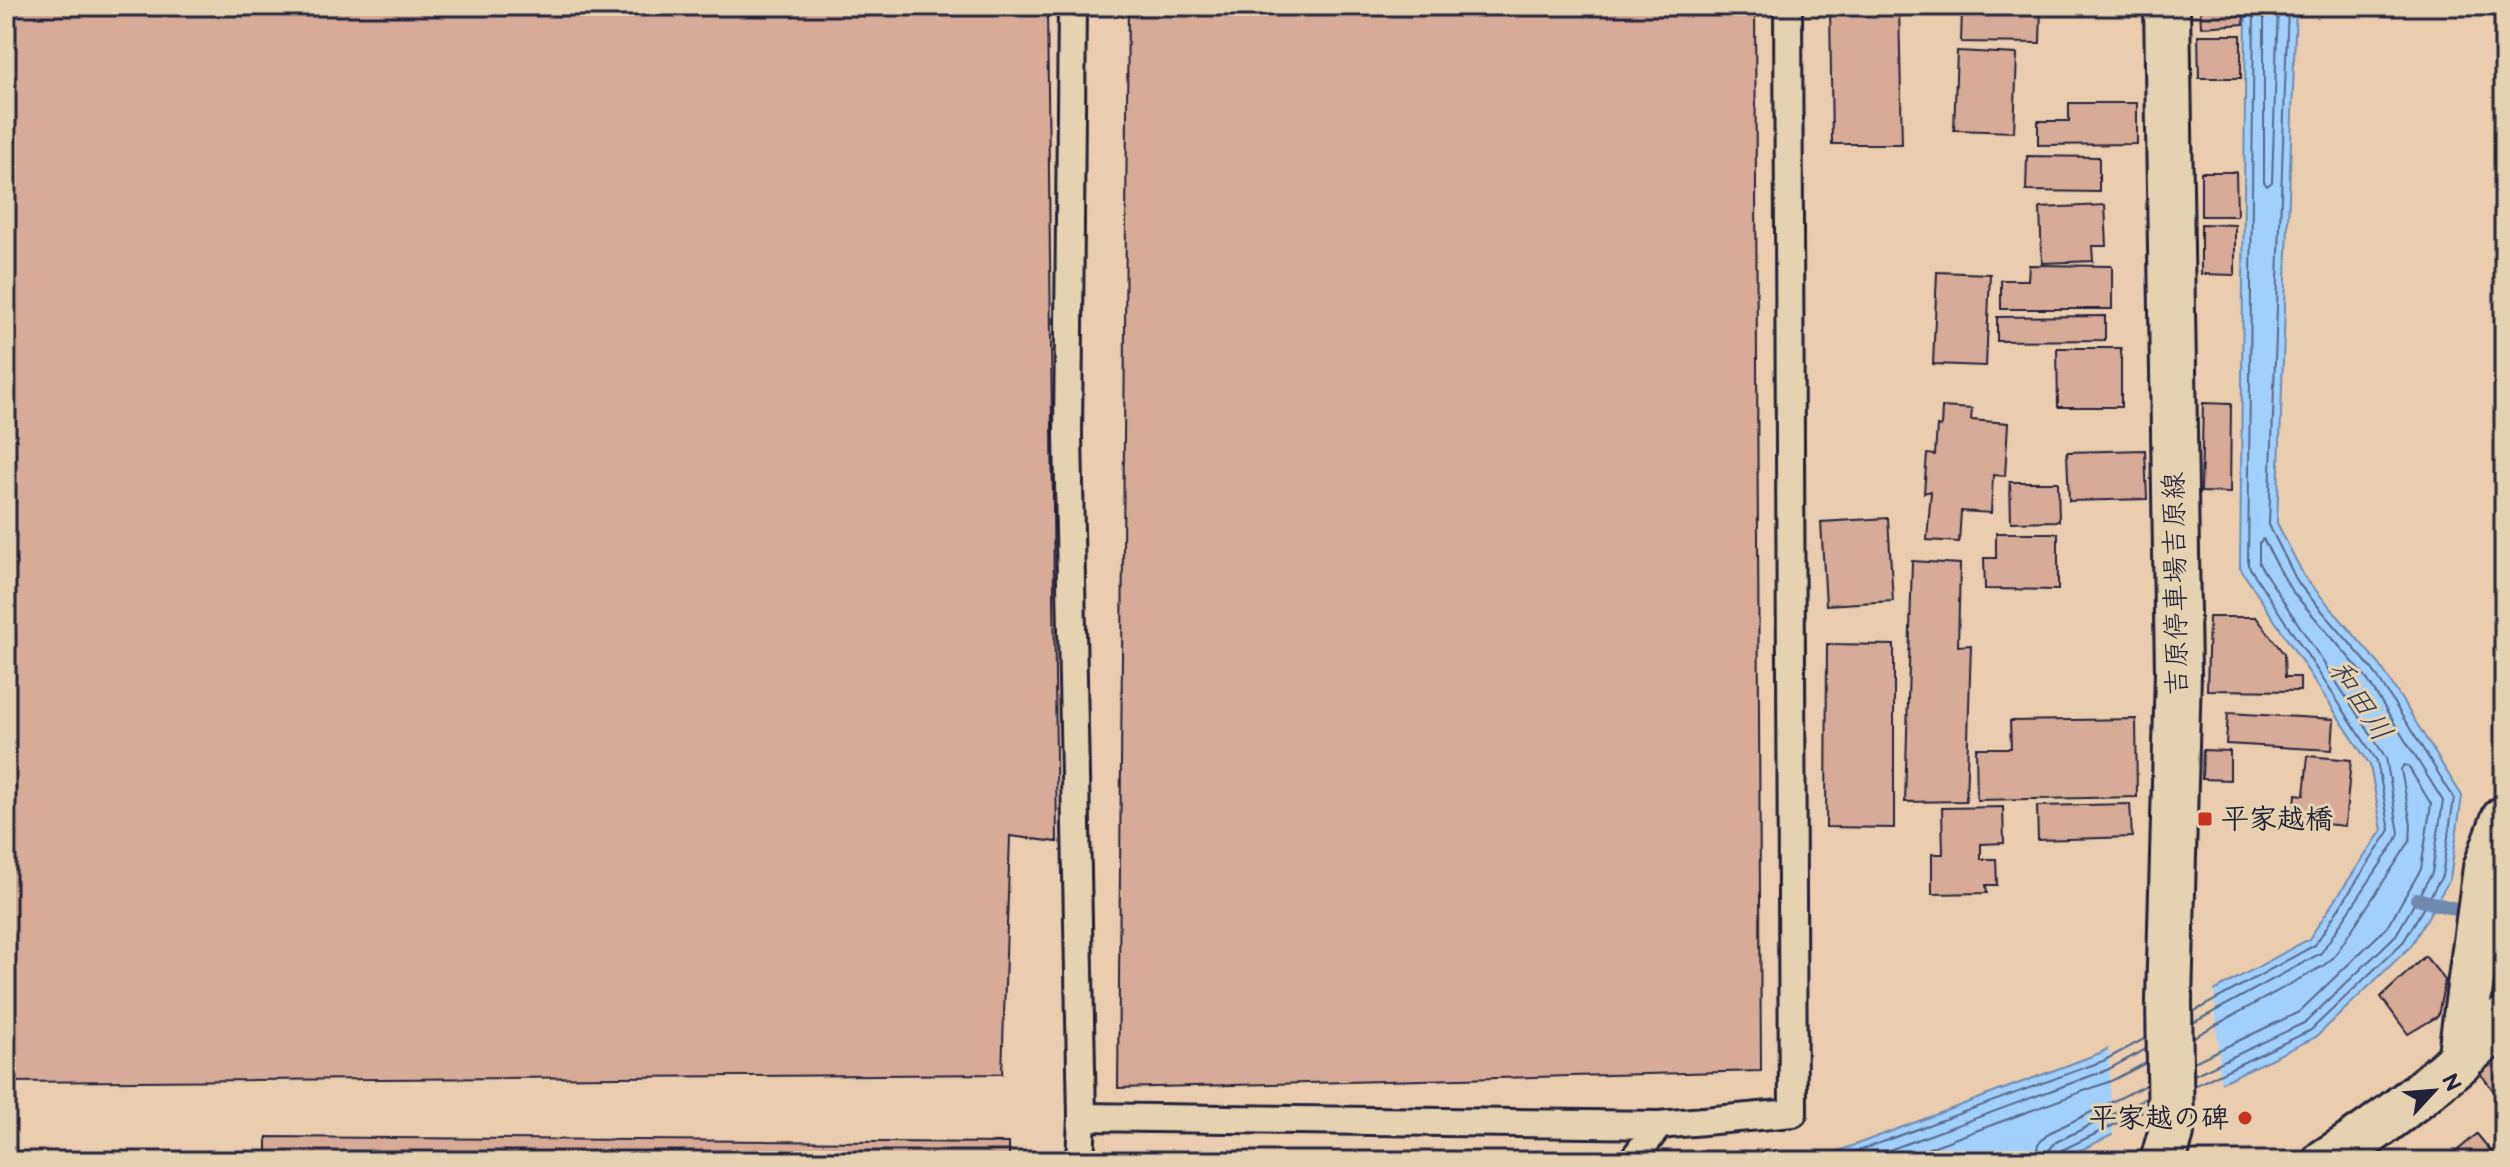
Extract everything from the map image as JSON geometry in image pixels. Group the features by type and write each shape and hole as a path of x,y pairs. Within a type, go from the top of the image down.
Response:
{"main road":[{"name":"吉原停車場吉原線","path":"2167,6 2178,673 2167,1147"},
{"path":"2460,1061 2486,868 2504,819"},
{"path":"2342,1156 2460,1061 2504,1020"}],"lane":[{"path":"1072,6 1068,435 1082,1117 1080,1161"},
{"path":"1082,1117 1659,1125 1793,1113 1788,6"},
{"path":"1632,1161 1659,1125"}],"water":[{"name":"和田川","path":"2246,6 2296,6 2277,523 2305,578 2380,665 2462,796 2450,879 2411,946 2316,1037 2058,1161 1812,1161 2100,1053 2309,939 2382,830 2370,765 2240,568"}],"pier":[{"path":"2214,987 2221,1087 2113,1139 2108,1045"}],"building":[{"path":"6,6 1047,6 1057,842 1010,836 1002,1074 6,1082"},
{"path":"1128,6 1755,6 1761,1071 1118,1088"},
{"path":"1830,6 1899,6 1902,144 1832,144"},
{"path":"1970,6 2041,6 2040,43 1961,42 1962,10 1971,11"},
{"path":"2200,6 2243,6 2244,24 2201,27"},
{"path":"2198,35 2241,35 2241,78 2199,78"},
{"path":"1957,51 2017,54 2014,132 1954,130"},
{"path":"2069,103 2137,103 2137,144 2038,145 2038,121 2069,121"},
{"path":"2027,156 2099,157 2099,192 2026,191"},
{"path":"2201,172 2236,172 2237,216 2201,216"},
{"path":"2105,205 2107,246 2092,246 2093,261 2042,263 2040,208"},
{"path":"2201,224 2235,225 2235,275 2201,274"},
{"path":"2029,265 2112,266 2112,309 2001,309 2001,280 2028,280"},
{"path":"1937,272 1990,274 1986,366 1933,364"},
{"path":"2105,316 2105,340 1997,341 1997,317"},
{"path":"2057,348 2121,348 2121,407 2058,407"},
{"path":"2203,403 2231,404 2230,493 2201,492"},
{"path":"1942,407 1972,409 1971,420 2008,423 2005,476 1993,475 1991,513 1961,511 1959,542 1927,540 1931,491 1924,493 1927,454 1935,455"},
{"path":"2145,450 2147,499 2069,501 2067,452"},
{"path":"2010,482 2058,482 2059,521 2011,522"},
{"path":"1888,518 1893,601 1826,605 1821,522"},
{"path":"1996,533 2058,533 2058,590 1985,589 1984,558 1996,558"},
{"path":"1912,561 1960,564 1958,646 1971,645 1966,801 1905,802"},
{"path":"2209,617 2256,617 2284,654 2285,677 2300,677 2300,691 2207,690"},
{"path":"1827,644 1894,645 1894,828 1826,827"},
{"path":"2228,713 2334,719 2332,750 2226,744"},
{"path":"2136,719 2137,797 1977,800 1976,748 2011,748 2010,721"},
{"path":"2203,750 2230,751 2230,780 2202,779"},
{"path":"2308,756 2351,760 2345,826 2294,821 2296,794 2304,795"},
{"path":"2130,804 2132,837 2038,840 2037,806"},
{"path":"2003,807 2004,843 1981,844 1981,859 1996,859 1997,885 1986,885 1987,893 1932,894 1932,854 1943,854 1942,808"},
{"path":"2425,956 2445,980 2438,1016 2408,1034 2381,997"},
{"path":"2504,1046 2504,1096 2500,1099 2476,1068"},
{"path":"2477,1134 2499,1161 2445,1161"},
{"path":"267,1137 1009,1143 1009,1161 267,1161"}],"waterway":[{"path":"2417,899 2502,921 2504,914"}],"place":[{"name":"平家越橋","path":"2205,819"},
{"name":"平家越の碑","path":"2245,1118"}]}
